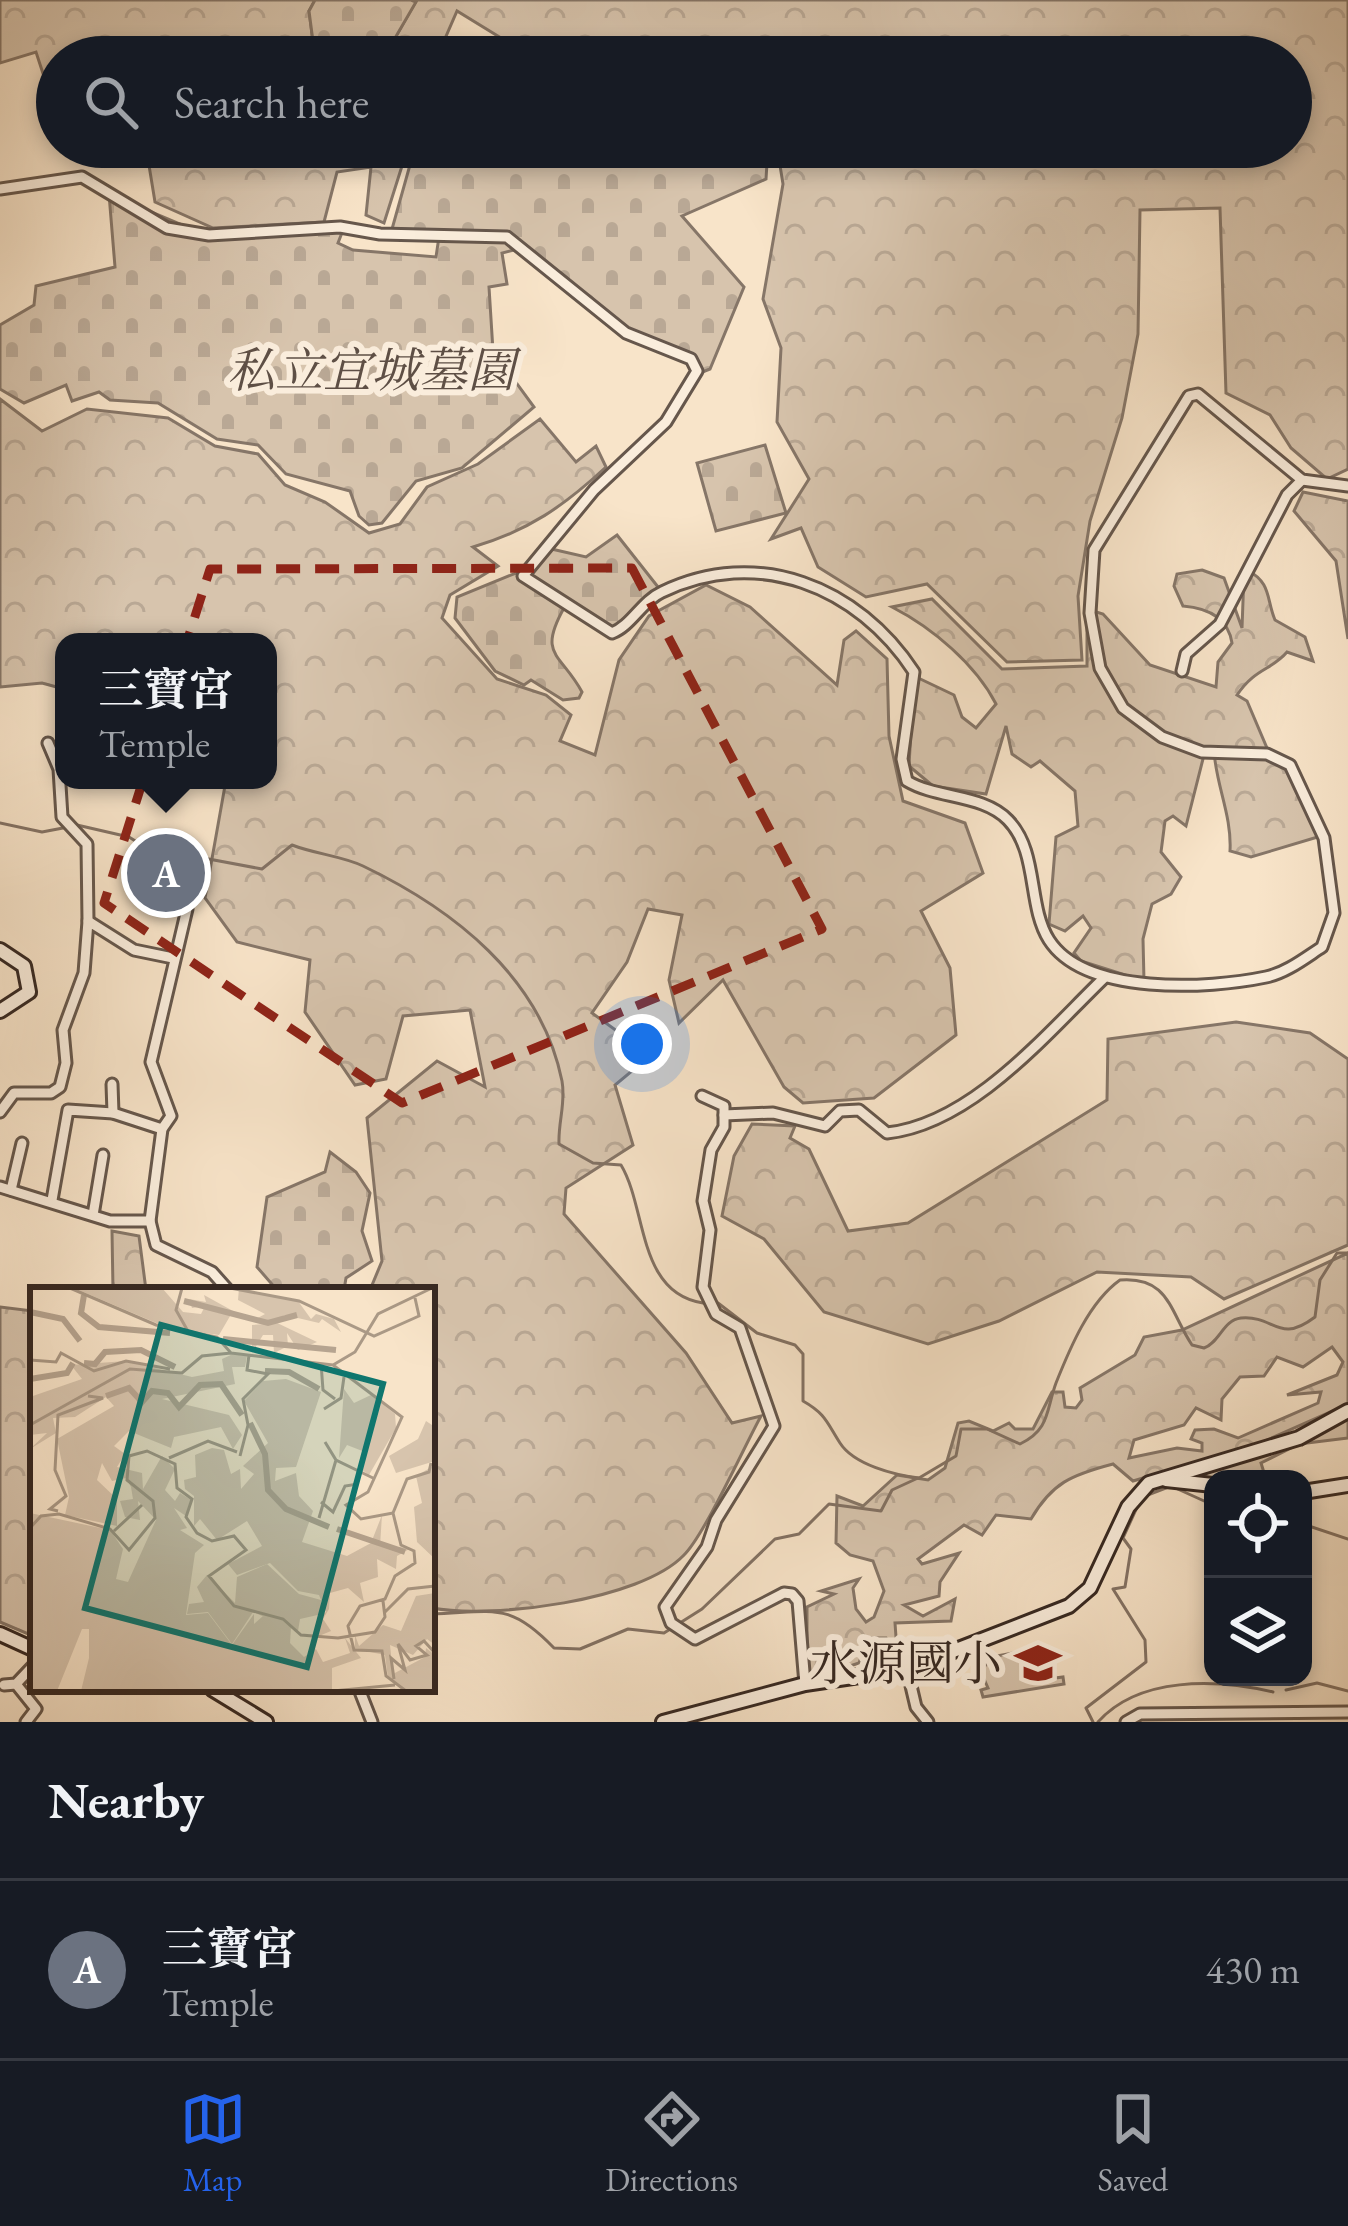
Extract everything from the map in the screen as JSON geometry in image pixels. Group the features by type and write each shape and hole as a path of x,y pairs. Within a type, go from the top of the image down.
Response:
{"main road":[{"path":"0,950 24,966 29,992 0,1011"},
{"path":"663,1722 805,1684 907,1669 1069,1606 1090,1588 1136,1493 1156,1479 1299,1438 1348,1411"},
{"path":"1156,1479 1204,1484"},
{"path":"1312,1491 1348,1485"},
{"path":"0,1634 30,1648"},
{"path":"217,1692 266,1722"}],"street":[{"path":"0,189 82,177 166,228 209,235 340,227 380,234 508,237 626,333 692,359 697,371 682,401 560,528 523,576 612,633 655,595 689,580 730,572 796,576 864,616 894,640 914,671 902,759 907,781 926,793 990,806 1010,821 1024,847 1046,937 1060,954 1104,978 1134,983 1270,977 1322,947 1333,929 1324,838 1290,765 1267,754 1202,752 1162,737 1111,694 1100,668 1090,613 1094,550 1189,396 1198,394 1217,404 1302,480 1348,486"},
{"path":"1182,671 1186,654 1220,624 1287,495 1302,480"},
{"path":"48,743 55,760"},
{"path":"0,1112 14,1093 51,1093 60,1087 66,1063 63,1030 84,973 87,844 62,817 60,789"},
{"path":"160,866 186,869 187,909 151,1062 171,1116 162,1130 150,1221 156,1245 212,1272 225,1287"},
{"path":"88,921 134,950 173,958"},
{"path":"724,1115 773,1113 825,1126 840,1111 859,1110 887,1132 903,1131 967,1099 1034,1051 1104,978"},
{"path":"112,1084 113,1113"},
{"path":"701,1096 724,1106 724,1127 711,1150 703,1201 710,1230 703,1287 716,1314 740,1328 774,1426 716,1520 707,1547 665,1607 675,1626 695,1639 784,1593 792,1594 798,1601 805,1684"},
{"path":"52,1200 68,1110 113,1113 162,1130"},
{"path":"22,1143 6,1189 110,1221 150,1221"},
{"path":"93,1215 103,1155"},
{"path":"26,1722 36,1708 10,1684 30,1668"},
{"path":"907,1669 916,1707 928,1722"},
{"path":"232,1701 240,1692"},
{"path":"360,1692 372,1722"},
{"path":"1126,1722 1140,1714 1179,1718 1348,1712"}],"highlighted area":[{"path":"632,568 822,929 402,1103 104,903 210,569"}],"green space":[{"path":"0,0 315,0 309,11 312,36 36,36 36,52 0,63"},
{"path":"315,0 416,2 396,36 312,36 309,11"},
{"path":"411,0 1348,0 1348,469 1327,479 1291,448 1270,415 1226,393 1220,208 1140,210 1138,334 1122,418 1090,521 1078,596 1082,660 1007,662 927,584 866,597 818,567 801,528 771,539 809,479 777,422 781,348 763,299 783,184 780,168 1312,168 1312,36 498,36 457,11 446,36 396,36 415,3"},
{"path":"149,168 364,168 337,172 324,222 213,228 155,202"},
{"path":"371,168 401,168 384,223 366,215"},
{"name":"私立宜城墓園","path":"409,168 767,168 766,179 682,216 744,287 710,369 700,373 695,361 627,330 526,247 502,253 507,284 489,287 493,351 534,407 462,468 416,481 382,523 369,525 359,516 350,491 286,474 258,445 217,439 158,403 110,400 99,392 72,401 66,385 24,403 0,389 0,325 34,305 36,286 115,267 109,194 208,236 343,230 338,243 353,250 436,257 440,230 392,229"},
{"path":"0,399 42,431 87,409 168,418 215,446 258,454 285,485 325,502 369,533 400,524 427,487 478,464 540,419 576,462 596,446 606,467 575,494 528,525 473,547 498,566 450,595 442,618 497,679 546,695 571,715 560,741 595,755 619,660 649,616 706,585 750,607 837,685 844,640 856,631 887,659 889,736 903,801 965,823 983,873 921,911 950,968 956,1035 874,1098 803,1103 784,1087 723,980 679,1023 669,980 682,915 648,909 627,962 592,1013 621,1034 644,1019 667,1042 615,1085 633,1145 566,1188 564,1214 686,1353 732,1423 761,1416 684,1555 634,1584 564,1603 490,1611 435,1608 435,1287 371,1287 382,1261 367,1118 437,1061 485,1087 470,1010 403,1016 386,1079 355,1085 305,1012 310,960 237,942 205,898 224,789 277,789 277,633 55,633 55,687 42,683 0,687"},
{"path":"765,445 786,513 716,531 697,463"},
{"path":"1303,492 1348,501 1348,639 1336,561 1294,511"},
{"path":"617,535 658,587 614,631 526,575 547,548 586,557"},
{"path":"1202,570 1224,578 1242,628 1247,570 1264,586 1275,620 1305,637 1313,661 1287,652 1250,679 1237,695 1247,701 1270,755 1286,762 1321,836 1251,857 1230,851 1214,751 1205,751 1186,826 1173,816 1165,821 1161,852 1181,877 1171,894 1152,904 1143,939 1144,981 1081,961 1074,953 1091,928 1083,916 1065,931 1049,924 1056,837 1078,826 1075,791 1040,761 1031,767 1012,754 1006,726 986,794 933,786 909,766 914,676 954,695 962,717 976,728 996,704 952,649 892,607 932,599 1002,669 1087,666 1087,609 1103,614 1150,665 1216,687 1218,662 1232,643 1230,634 1215,616 1183,606 1174,586 1177,574"},
{"path":"516,573 564,608 552,645 582,692 579,698 563,700 531,680 524,685 495,671 455,618 457,597"},
{"path":"1236,1022 1310,1033 1348,1059 1348,1245 1224,1299 1191,1277 1097,1272 999,1321 928,1344 824,1312 764,1239 722,1216 734,1156 752,1124 795,1126 790,1138 809,1149 848,1231 908,1223 1107,1100 1108,1039"},
{"path":"330,1152 356,1172 370,1193 362,1231 372,1261 346,1278 344,1287 274,1287 257,1267 267,1197 325,1172"},
{"path":"112,1231 139,1236 146,1287 113,1287"},
{"path":"1348,1253 1348,1404 1258,1444 1133,1481 1113,1464 1085,1472 1055,1489 1031,1519 996,1515 982,1535 964,1525 918,1559 922,1564 959,1553 940,1582 939,1596 904,1605 923,1616 955,1599 951,1621 895,1623 898,1665 886,1638 868,1638 859,1663 820,1676 807,1670 807,1607 834,1594 821,1591 859,1579 853,1588 856,1609 866,1622 874,1617 884,1591 873,1561 850,1555 836,1543 837,1496 863,1506 897,1475 928,1480 945,1468 958,1423 969,1421 993,1431 1009,1423 1015,1429 1033,1429 1052,1392 1063,1392 1065,1407 1076,1408 1082,1400 1080,1388 1135,1355 1144,1337 1182,1330","holes":["1332,1347 1343,1362 1337,1375 1287,1395 1321,1392 1318,1403 1238,1438 1214,1429 1195,1430 1191,1439 1202,1443 1202,1451 1177,1448 1129,1458 1134,1440 1184,1425 1196,1408 1221,1420 1222,1399 1240,1377 1264,1376 1277,1357 1303,1367"]},
{"path":"0,1307 30,1311 30,1635 0,1622"},
{"path":"1348,1416 1348,1438 1299,1444 1261,1463 1263,1470 1204,1470 1204,1480 1158,1481"},
{"path":"1034,1649 1052,1656 1055,1678 1063,1677 1064,1684 983,1697 981,1690 988,1688 981,1672 991,1657"}],"waterway":[{"path":"0,823 42,832 63,828"},
{"path":"77,825 129,837 162,858 198,857 262,869 292,845 363,866 460,926 514,979 551,1044 563,1089 559,1144 593,1163 621,1165 655,1266 682,1296 703,1303"},
{"path":"718,1303 757,1333 795,1345 803,1354 803,1401 821,1415 846,1451 876,1468 919,1478 956,1456 961,1429 987,1429 1020,1444 1037,1432 1082,1327 1099,1300 1120,1280 1136,1280 1159,1290 1192,1345 1204,1348 1241,1318 1284,1329 1303,1325 1315,1317 1320,1280 1337,1253 1348,1253"},
{"path":"435,1614 486,1611 512,1616 554,1648 580,1649 628,1629 664,1633 702,1609 775,1539 799,1534 829,1504 881,1511 892,1490 918,1478"},
{"path":"1145,1496 1171,1486 1204,1501"},
{"path":"1093,1722 1086,1708 1146,1662 1145,1640 1113,1589 1125,1587 1131,1549 1123,1538 1139,1503"},
{"path":"1312,1527 1348,1539"},
{"path":"1286,1690 1317,1683 1348,1691"},
{"path":"1098,1722 1115,1707 1156,1689 1203,1684 1273,1692"}],"place":[{"name":"三寶宮","path":"166,873"},
{"name":"水源國小","path":"1038,1663"}]}
